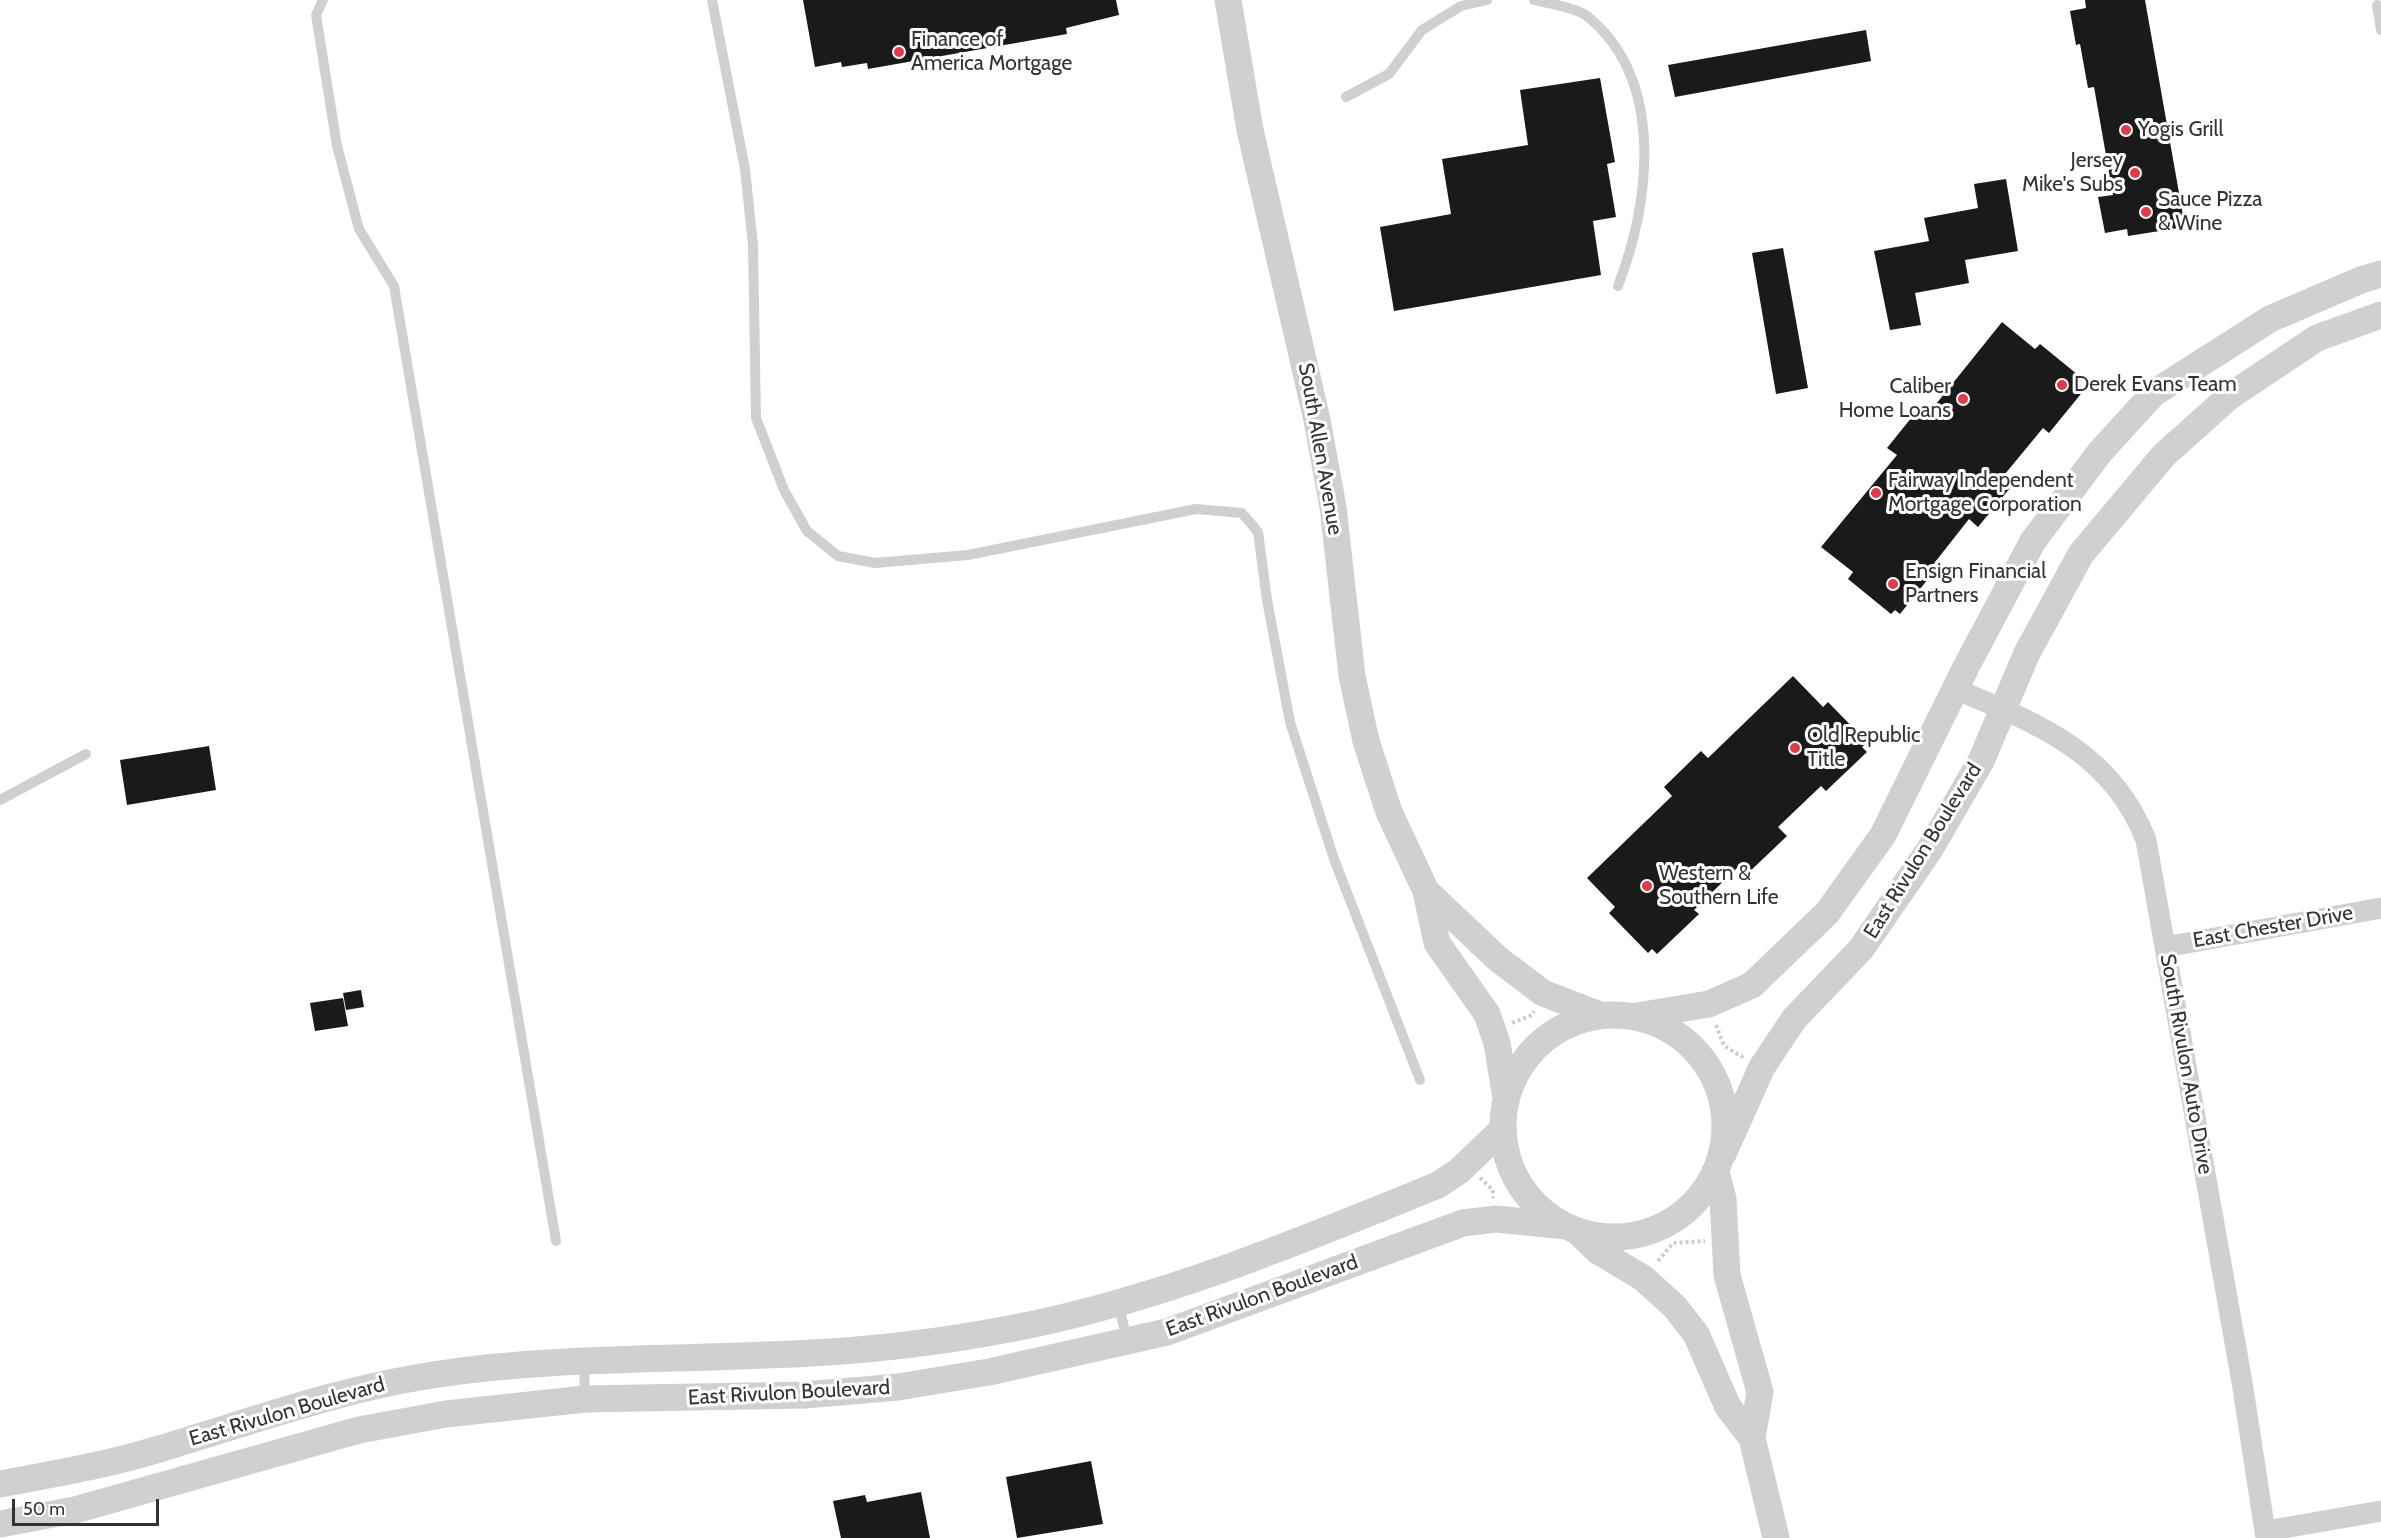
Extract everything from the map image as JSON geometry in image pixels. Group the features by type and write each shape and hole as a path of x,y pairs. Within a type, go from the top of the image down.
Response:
{"street":[{"name":"South Allen Avenue","path":"1228,0 1250,130 1317,420 1333,507 1352,676 1366,741 1389,812 1426,891 1437,943 1487,1014 1497,1043 1506,1098"},
{"name":"East Rivulon Boulevard","path":"1637,1016 1709,1004 1752,985 1827,913 1883,835 1955,689 2033,541 2100,453 2154,393 2270,319 2361,280 2381,274"},
{"name":"East Rivulon Boulevard","path":"0,1524 75,1510 359,1430 446,1414 585,1399 805,1395 898,1388 989,1372 1167,1332 1463,1223 1496,1219 1572,1228 1602,1236 1637,1235 1669,1223 1697,1201 1719,1163 1762,1068 1794,1019 1861,949 1930,849 1981,761 2027,653 2081,554 2164,455 2230,396 2309,343 2381,315"},
{"name":"South Rivulon Auto Drive","path":"1955,689 2036,724 2094,761 2137,815 2146,840 2266,1534"},
{"name":"South Allen Avenue","path":"1426,891 1498,959 1543,993 1600,1015"},
{"name":"East Chester Drive","path":"2165,947 2381,908"},
{"path":"1752,1438 1728,1407 1696,1334 1675,1307 1643,1278 1598,1251 1572,1228 1542,1210 1521,1187 1508,1159 1503,1129 1506,1098 1519,1068 1540,1043 1568,1024 1600,1015 1637,1016 1671,1029 1699,1052 1718,1083 1726,1118 1719,1163 1727,1275 1760,1392 1752,1438 1776,1538"},
{"name":"East Rivulon Boulevard","path":"0,1484 74,1472 158,1449 283,1408 368,1386 440,1373 584,1361 849,1350 987,1333 1118,1304 1233,1266 1438,1185 1459,1171 1503,1129"},
{"path":"2266,1534 2381,1511"}],"lane":[{"path":"323,0 316,15 337,146 359,229 394,286 556,1241"},
{"path":"712,0 745,169 751,224 756,418 784,490 807,531 838,556 876,563 968,555 1196,509 1242,513 1258,532 1267,600 1290,722 1334,859 1420,1080"},
{"path":"1346,97 1389,74 1422,30 1461,6 1487,0"},
{"path":"1542,1 1585,14 1610,40 1625,62 1633,80 1644,158 1644,187 1632,248 1618,286"},
{"path":"2377,5 2381,30"},
{"path":"0,800 86,754"},
{"path":"1118,1304 1128,1342"},
{"path":"584,1361 585,1399"}],"path":[{"path":"1512,1023 1532,1015 1536,1008"},
{"path":"1714,1017 1724,1047 1748,1060"},
{"path":"1479,1177 1493,1190 1493,1205"},
{"path":"1655,1264 1673,1243 1706,1241"}],"building":[{"path":"803,0 1116,0 1119,15 1066,28 1067,34 868,69 867,63 842,67 841,62 815,67"},
{"path":"2085,0 2145,0 2185,227 2128,236 2127,229 2105,233 2098,197 2113,195 2094,87 2088,88 2080,44 2076,45 2070,11 2086,8"},
{"path":"1866,30 1871,61 1675,97 1668,65"},
{"path":"1600,78 1615,162 1607,164 1616,217 1593,221 1601,275 1394,311 1380,227 1451,214 1442,159 1528,145 1520,90"},
{"path":"2006,179 2018,251 1965,260 1969,283 1915,293 1921,325 1890,330 1874,251 1929,241 1924,218 1978,208 1974,184"},
{"path":"1783,248 1808,388 1776,394 1752,253"},
{"path":"2002,322 2035,349 2040,344 2083,379 2079,384 2085,389 2049,433 2043,428 2005,474 2015,482 1978,527 1969,519 1932,566 1936,569 1900,614 1895,610 1891,614 1848,579 1853,572 1821,547 1897,455 1887,448 1920,407 1928,414"},
{"path":"1793,676 1823,707 1828,702 1867,742 1862,747 1867,752 1826,791 1821,786 1778,827 1787,836 1745,876 1737,868 1694,910 1699,914 1657,954 1652,949 1648,953 1609,913 1615,907 1587,878 1672,796 1664,787 1701,751 1708,758"},
{"path":"209,746 216,790 127,805 120,760"},
{"path":"361,990 364,1007 346,1010 343,993"},
{"path":"343,998 348,1026 315,1031 310,1003"},
{"path":"1091,1461 1103,1524 1017,1538 1006,1477"},
{"path":"921,1492 930,1538 841,1538 833,1501 865,1495 867,1502"}],"place":[{"name":"Finance of America Mortgage","path":"899,52"},
{"name":"Yogis Grill","path":"2126,130"},
{"name":"Jersey Mike's Subs","path":"2135,173"},
{"name":"Sauce Pizza & Wine","path":"2146,212"},
{"name":"Derek Evans Team","path":"2062,385"},
{"name":"Caliber Home Loans","path":"1963,399"},
{"name":"Fairway Independent Mortgage Corporation","path":"1876,493"},
{"name":"Ensign Financial Partners","path":"1893,584"},
{"name":"Old Republic Title","path":"1795,748"},
{"name":"Western & Southern Life","path":"1647,886"}]}
